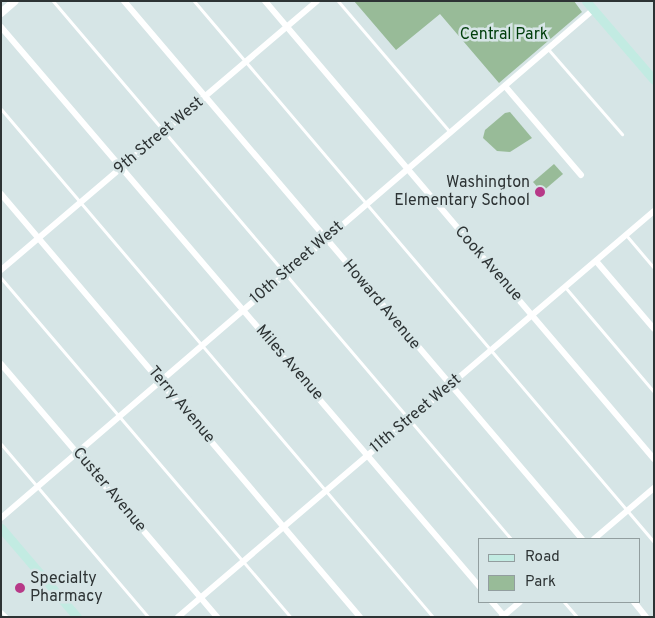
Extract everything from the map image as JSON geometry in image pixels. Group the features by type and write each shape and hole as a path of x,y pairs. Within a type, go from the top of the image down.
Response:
{"main road":[{"path":"586,1 654,80"},
{"path":"1,528 77,617"}],"street":[{"path":"1,12 14,1"},
{"name":"Howard Avenue","path":"124,1 449,386 581,538"},
{"name":"Cook Avenue","path":"265,1 654,458"},
{"name":"9th Street West","path":"1,270 40,239 80,202 317,1"},
{"name":"10th Street West","path":"1,518 593,10"},
{"name":"Miles Avenue","path":"1,27 478,585"},
{"path":"504,86 581,175"},
{"name":"Terry Avenue","path":"1,194 360,617"},
{"name":"11th Street West","path":"178,617 654,211"},
{"path":"596,260 654,329"},
{"name":"Custer Avenue","path":"1,364 217,617"},
{"path":"595,538 654,488"},
{"path":"493,603 504,616 519,603"},
{"path":"635,603 646,617"}],"lane":[{"path":"53,1 510,538"},
{"path":"194,1 654,542"},
{"path":"338,1 450,132"},
{"path":"548,49 622,134"},
{"path":"1,109 433,617"},
{"path":"626,235 654,268"},
{"path":"1,278 291,617"},
{"path":"565,287 654,392"},
{"path":"1,444 148,617"},
{"path":"565,603 576,617"},
{"path":"1,611 6,617"}],"green space":[{"name":"Central Park","path":"354,1 574,1 582,12 499,83 440,14 396,50"},
{"path":"510,112 532,138 510,152 497,151 483,138 485,130 505,113"},
{"path":"554,164 563,174 542,192 533,182"}],"place":[{"name":"Washington Elementary School","path":"540,192"},
{"name":"Specialty Pharmacy","path":"20,588"}]}
